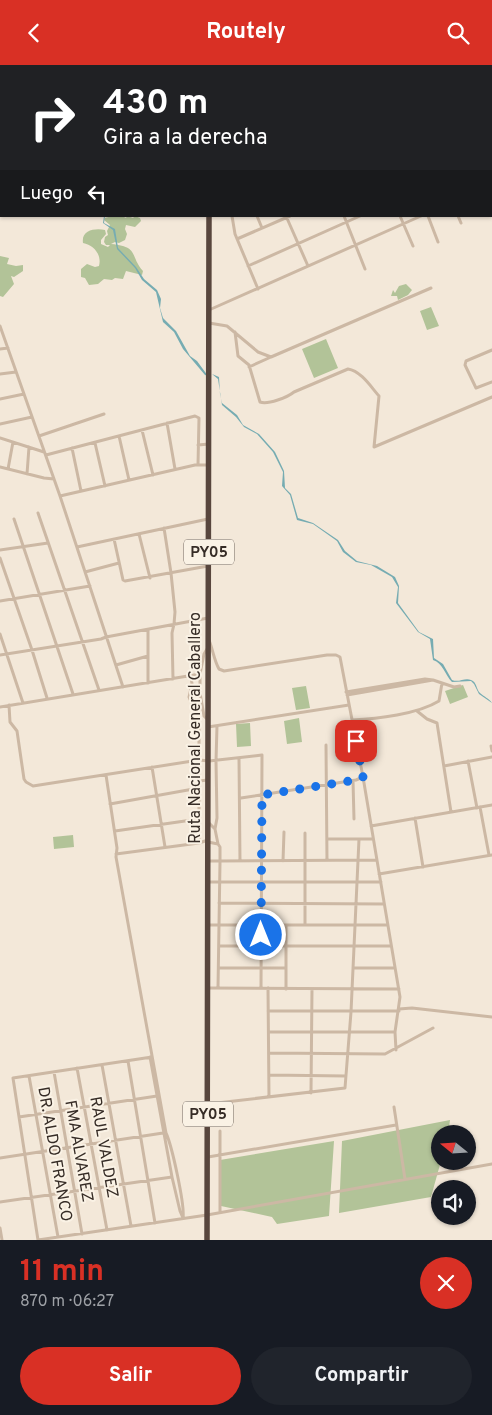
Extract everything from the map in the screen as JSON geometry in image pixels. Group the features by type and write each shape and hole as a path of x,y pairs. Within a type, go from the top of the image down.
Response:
{"highway":[{"name":"Ruta Nacional General Caballero","path":"207,1240 208,780 212,761 206,718 209,647 209,217"}],"street":[{"path":"232,217 237,239 258,289"},
{"path":"257,217 262,228"},
{"path":"237,239 288,217 308,266"},
{"path":"344,217 366,269"},
{"path":"248,266 358,217"},
{"path":"400,217 413,246"},
{"path":"209,310 419,217"},
{"path":"428,217 438,242"},
{"path":"458,217 461,223"},
{"path":"249,367 431,287"},
{"path":"209,323 224,324 258,352 271,357"},
{"path":"0,326 60,496 123,687"},
{"path":"235,332 238,356 249,367 260,401 264,403 288,396 348,369 353,370 379,396 374,447 492,397"},
{"path":"0,349 8,348"},
{"path":"492,350 466,361 465,365 476,389 492,382"},
{"path":"0,374 16,372"},
{"path":"0,399 24,395"},
{"path":"39,436 104,413"},
{"path":"0,438 45,453 72,448 197,416 199,418 198,465"},
{"path":"0,423 32,417"},
{"path":"167,423 175,469"},
{"path":"142,430 153,475"},
{"path":"119,436 129,480"},
{"path":"8,469 13,442"},
{"path":"95,442 105,486"},
{"path":"198,445 209,444"},
{"path":"27,474 29,447"},
{"path":"72,448 81,491"},
{"path":"60,496 175,469 209,465"},
{"path":"0,467 54,479"},
{"path":"38,513 99,690"},
{"path":"14,519 73,694"},
{"path":"77,547 208,519"},
{"path":"164,528 171,573 174,624 172,633 173,679"},
{"path":"139,534 150,578"},
{"path":"114,539 123,579 126,581 209,566"},
{"path":"0,550 48,543"},
{"path":"0,558 47,698"},
{"path":"85,572 119,563"},
{"path":"0,601 90,586"},
{"path":"0,655 84,642 208,618"},
{"path":"148,630 148,683"},
{"path":"0,634 24,703"},
{"path":"209,639 214,651 215,663 219,669 224,671 336,655 340,657 363,777 399,989 399,1010 395,1032 396,1050"},
{"path":"206,718 200,693 200,676 204,654 209,647"},
{"path":"116,665 148,656"},
{"path":"191,676 192,684 189,697 198,722 199,843"},
{"path":"0,707 47,698 200,676"},
{"path":"192,684 200,676"},
{"path":"347,693 433,680 454,687 460,686"},
{"path":"352,720 417,711 430,707 439,701 442,683"},
{"path":"8,705 10,722 17,731 26,782 33,786 199,760 212,761 262,755 261,989"},
{"path":"208,727 349,705"},
{"path":"192,706 206,718"},
{"path":"417,711 437,723 451,812"},
{"path":"217,726 212,761 217,818 215,829 220,847 218,988"},
{"path":"326,745 327,860"},
{"path":"491,746 492,751"},
{"path":"444,766 492,757"},
{"path":"239,758 240,861"},
{"path":"379,875 491,855 468,761"},
{"path":"152,767 165,847"},
{"path":"106,775 115,831 116,854 172,1177 183,1218"},
{"path":"240,798 353,781 363,777"},
{"path":"198,781 208,780"},
{"path":"353,781 354,819"},
{"path":"110,804 199,788"},
{"path":"371,826 492,805"},
{"path":"415,818 424,867"},
{"path":"115,831 199,819"},
{"path":"208,822 215,829"},
{"path":"283,861 284,832"},
{"path":"305,833 305,925"},
{"path":"327,839 373,839"},
{"path":"208,1103 345,1089 350,1032 359,839"},
{"path":"116,854 208,841 218,844"},
{"path":"208,861 377,860"},
{"path":"208,882 381,882"},
{"path":"219,903 384,904"},
{"path":"208,925 388,925"},
{"path":"286,925 286,989"},
{"path":"219,946 391,946"},
{"path":"219,968 286,968"},
{"path":"353,968 395,968"},
{"path":"208,988 399,989"},
{"path":"268,989 269,1097"},
{"path":"312,989 312,1093"},
{"path":"268,1011 351,1012 412,1008 492,1017"},
{"path":"269,1053 385,1054 396,1050 433,1028"},
{"path":"269,1032 395,1032"},
{"path":"152,1057 13,1078 38,1240 196,1217 492,1165"},
{"path":"128,1061 155,1223"},
{"path":"102,1065 131,1226"},
{"name":"RAUL VALDEZ","path":"78,1068 107,1230"},
{"name":"FMA ALVAREZ","path":"54,1072 82,1233"},
{"path":"269,1075 346,1076"},
{"name":"DR. ALDO FRANCO","path":"29,1076 58,1237"},
{"path":"19,1117 158,1096"},
{"path":"394,1107 405,1179"},
{"path":"208,1157 396,1125"},
{"path":"220,1131 220,1212"},
{"path":"0,1158 165,1133"},
{"path":"165,1133 170,1139 183,1218"},
{"path":"0,1202 172,1177"},
{"path":"0,1228 2,1240"}],"green space":[{"path":"105,218 140,218 141,221 135,227 126,225 127,234 125,240 111,244 120,245 130,250 143,271 142,275 126,271 123,279 104,279 98,284 89,285 85,278 81,277 81,269 87,264 95,267 99,266 100,262 94,248 83,243 83,239 84,235 90,231 97,229 105,230 106,234 101,240 101,244 108,247 110,245 106,245 104,242 110,225 104,220"},
{"path":"0,256 9,258 7,264 23,265 23,271 14,277 11,276 14,284 3,297 0,296"},
{"path":"406,284 412,290 408,295 398,300 397,296 391,296 393,290 395,293 399,286"},
{"path":"431,307 439,326 427,330 420,311"},
{"path":"326,339 338,368 314,378 302,349"},
{"path":"463,685 468,697 450,704 445,691"},
{"path":"306,686 310,708 296,710 292,688"},
{"path":"299,718 302,742 287,744 284,721"},
{"path":"250,723 251,746 237,747 236,724"},
{"path":"73,835 74,847 54,849 53,837"},
{"path":"450,1120 449,1125 431,1125 431,1170 438,1170 436,1180 431,1180 431,1197 339,1213 342,1141"},
{"path":"334,1141 329,1216 277,1224 272,1217 221,1206 220,1160"}],"water":[{"path":"105,217 104,223 115,229 118,248 136,267 144,279 157,290 161,299 160,308 163,318 176,331 190,356 197,361 208,376 205,375 183,349 174,332 163,322 156,292 142,280 135,268 117,249 113,230 103,223"},
{"path":"212,374 219,377 220,391 218,379"},
{"path":"221,398 222,403 237,415 243,425 259,434 275,452 284,471 285,488 291,494 298,518 313,523 338,540 345,551 357,561 377,566 395,577 399,586 398,603 419,632 433,639 434,658 443,664 452,680 469,679 473,681 480,693 492,703 479,694 471,681 452,682 442,666 433,660 430,639 418,632 396,603 398,587 392,577 371,565 356,562 343,552 337,541 313,524 297,520 290,495 282,486 283,472 273,452 257,434 244,427 222,405"}],"route":[{"path":"261,935 262,795 356,780 363,777 356,741"}]}
